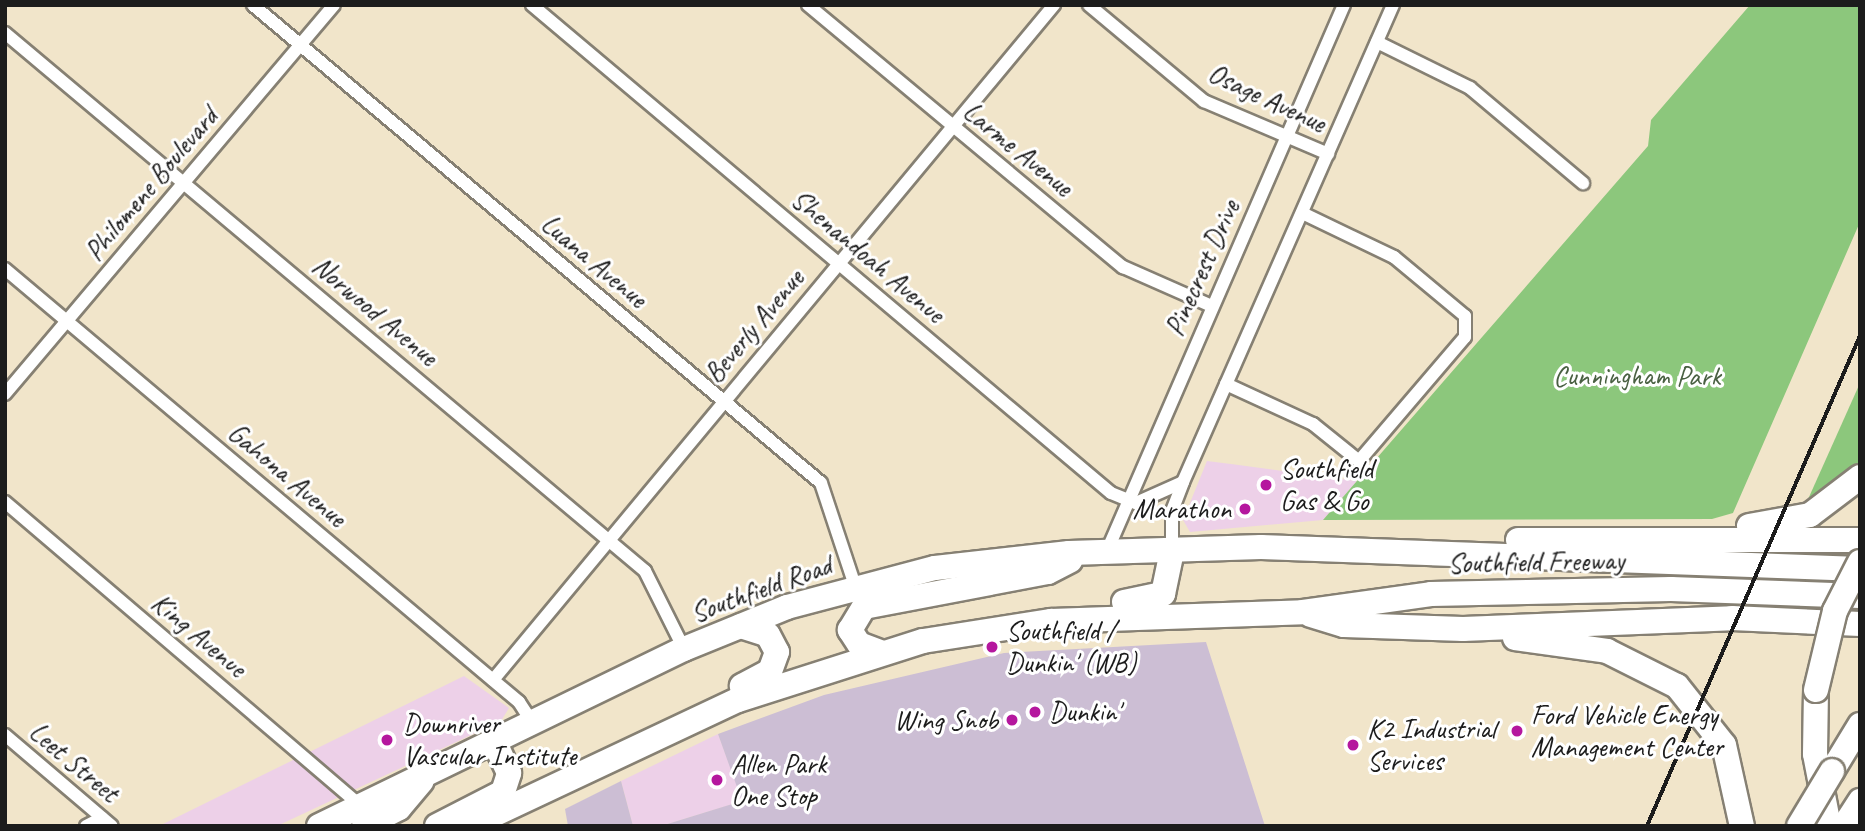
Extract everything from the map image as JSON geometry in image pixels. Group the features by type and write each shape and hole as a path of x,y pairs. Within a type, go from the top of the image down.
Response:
{"highway":[{"path":"1622,536 1792,520 1822,510 1860,477"},
{"path":"1261,547 1284,538 1622,536 1860,540"},
{"name":"Southfield Road","path":"320,826 362,816 425,777 684,649 855,586 935,568 1096,552 1261,547"},
{"name":"Southfield Freeway","path":"1261,547 1860,569"},
{"path":"470,826 603,760 738,700 880,652 937,638 996,612 1150,601 1166,588 1172,551"},
{"path":"880,652 859,644 850,630 864,607 1048,572 1096,552"},
{"path":"1829,826 1815,754 1816,690 1835,611 1860,562"},
{"name":"Southfield Freeway","path":"937,638 1068,620 1303,612 1431,594 1671,589 1860,596"},
{"path":"1303,612 1344,625 1463,629 1719,619 1860,624"},
{"path":"603,760 666,720 770,671 774,643 741,626"},
{"path":"1463,629 1607,651 1656,672 1692,700 1724,745 1742,826"},
{"path":"1799,826 1860,726"},
{"path":"437,826 503,792 509,773 495,743"},
{"path":"1844,826 1860,801"}],"street":[{"name":"Luana Avenue","path":"253,5 826,489 855,586"},
{"name":"Philomene Boulevard","path":"5,394 334,5"},
{"name":"Shenandoah Avenue","path":"532,5 1126,502"},
{"name":"Larme Avenue","path":"808,5 1123,267 1212,306"},
{"name":"Beverly Avenue","path":"493,680 1054,5"},
{"name":"Osage Avenue","path":"1089,5 1204,101 1328,154"},
{"name":"Pinecrest Drive","path":"1096,552 1126,502 1344,5"},
{"path":"1172,551 1172,511 1183,482 1393,5"},
{"name":"Norwood Avenue","path":"5,33 651,578 684,649"},
{"path":"1377,42 1470,88 1583,183"},
{"path":"1226,384 1314,424 1359,461 1455,348 1467,330 1465,316 1394,257 1302,213"},
{"name":"Gahona Avenue","path":"5,270 493,680 532,722"},
{"path":"1126,502 1153,499 1183,482"},
{"name":"King Avenue","path":"5,502 362,816"},
{"name":"Leet Street","path":"5,735 107,822"},
{"path":"86,826 107,822"}],"shaded area":[{"path":"1207,461 1357,481 1323,520 1190,532 1183,520"},
{"path":"1206,642 1265,826 661,826 742,801 718,734 824,695 1004,653"},
{"path":"464,676 509,708 501,721 277,826 159,826"},
{"path":"718,734 743,801 661,826 633,826 621,781"},
{"path":"621,781 633,826 568,826 565,809"}],"green space":[{"name":"Cunningham Park","path":"1750,5 1860,5 1860,222 1733,513 1712,519 1323,520 1648,146 1651,120"},
{"path":"1860,383 1860,463 1805,506"}],"railway":[{"path":"1647,826 1860,336"}],"place":[{"name":"Southfield Gas & Go","path":"1266,485"},
{"name":"Marathon","path":"1245,509"},
{"name":"Southfield / Dunkin' (WB)","path":"992,647"},
{"name":"Dunkin'","path":"1035,712"},
{"name":"Wing Snob","path":"1012,720"},
{"name":"Ford Vehicle Energy Management Center","path":"1517,731"},
{"name":"Downriver Vascular Institute","path":"387,740"},
{"name":"K2 Industrial Services","path":"1353,745"},
{"name":"Allen Park One Stop","path":"717,780"}]}
